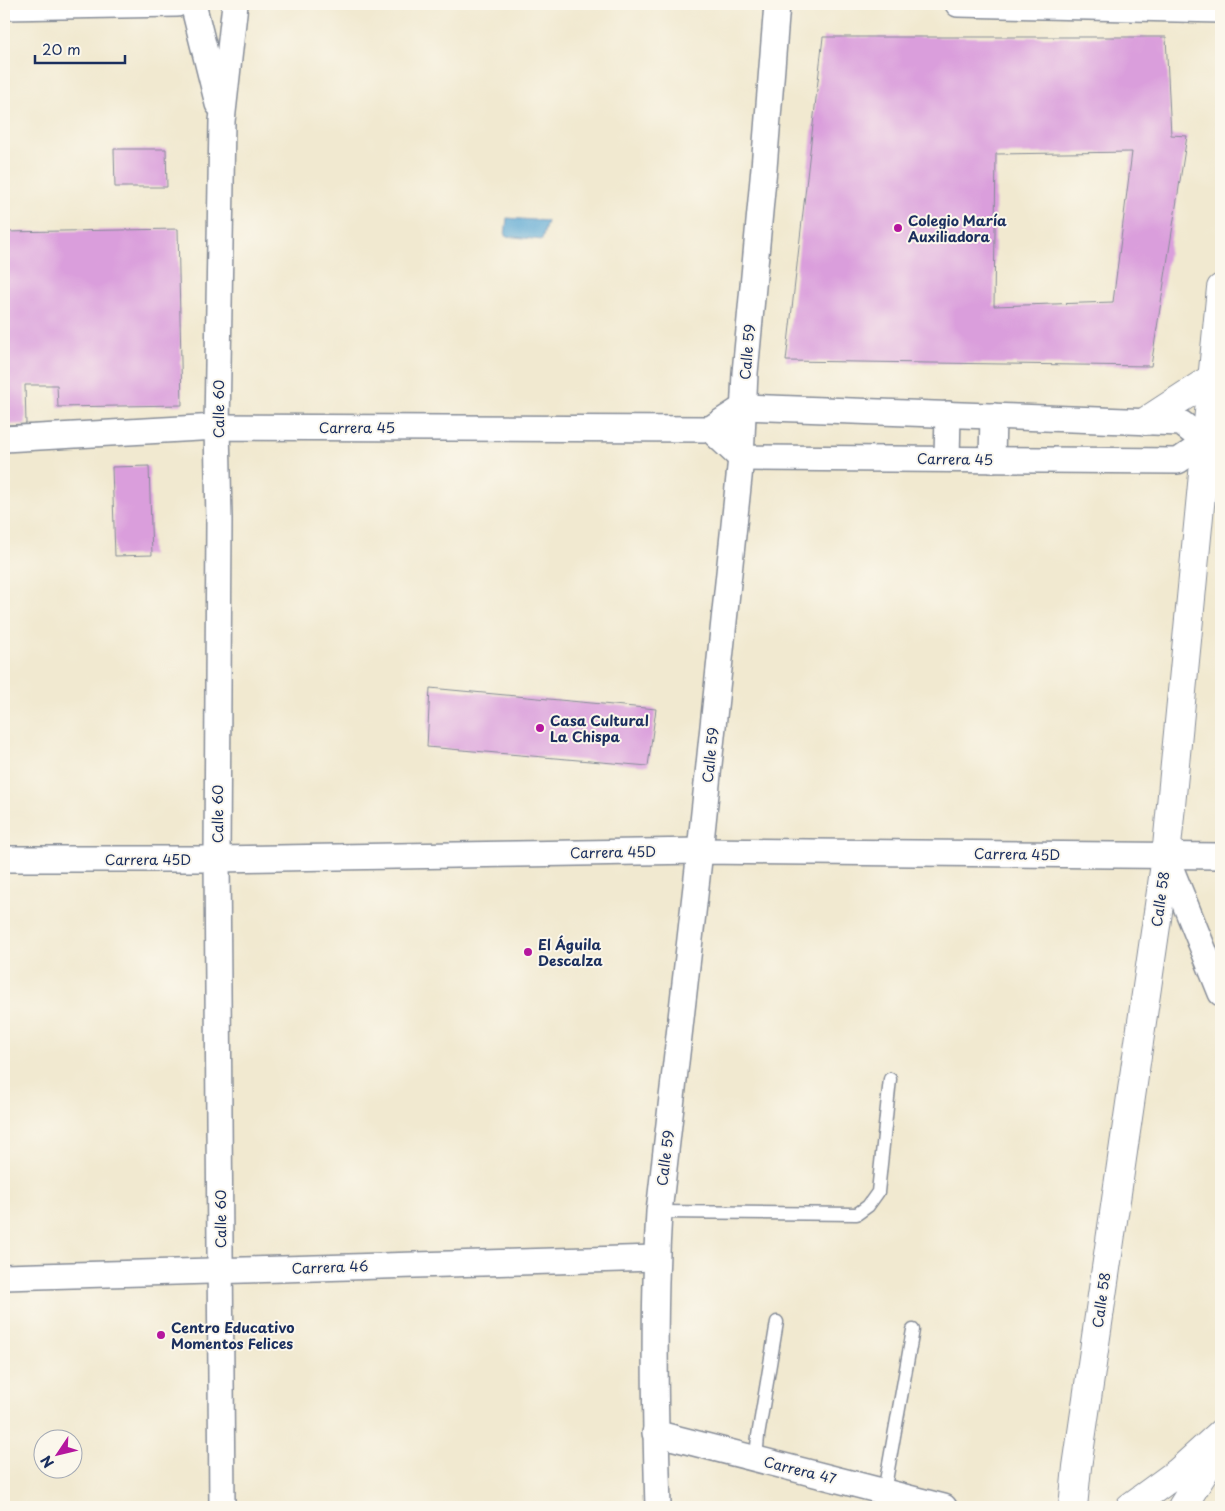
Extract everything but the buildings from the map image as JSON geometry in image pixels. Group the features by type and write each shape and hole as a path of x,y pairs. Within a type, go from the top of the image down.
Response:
{"main road":[{"name":"Calle 58","path":"1073,1507 1077,1467 1166,856 1214,442 1212,378 1221,288"},
{"path":"1135,421 1212,378"},
{"path":"1130,1507 1178,1472 1221,1433"},
{"path":"1182,1507 1221,1445"}],"street":[{"path":"4,7 177,4"},
{"name":"Calle 60","path":"193,4 222,121"},
{"name":"Calle 60","path":"222,1507 217,859 217,427 222,121 235,4"},
{"name":"Calle 59","path":"658,1507 656,1258 659,1212 742,458 745,373 777,4"},
{"path":"958,4 1221,10"},
{"path":"742,458 710,429 744,407 1181,422 1214,442"},
{"path":"947,459 948,414"},
{"path":"992,460 993,416"},
{"path":"1123,461 1135,421"},
{"name":"Carrera 45","path":"4,439 217,427 710,429"},
{"name":"Carrera 45","path":"742,458 1178,461 1214,442"},
{"name":"Carrera 45D","path":"4,859 217,859 700,851 1221,856"},
{"path":"1166,856 1221,993"},
{"name":"Carrera 46","path":"4,1277 656,1258"},
{"name":"Carrera 47","path":"656,1433 944,1507"}],"lane":[{"path":"659,1212 857,1214 868,1206 878,1192 890,1079"},
{"path":"756,1459 758,1436 777,1322"},
{"path":"884,1492 913,1330"}],"water":[{"path":"507,218 547,221 542,240 505,236"}],"place":[{"name":"Colegio María Auxiliadora","path":"898,228"},
{"name":"Casa Cultural La Chispa","path":"540,728"},
{"name":"El Águila Descalza","path":"528,952"},
{"name":"Centro Educativo Momentos Felices","path":"161,1335"}]}
